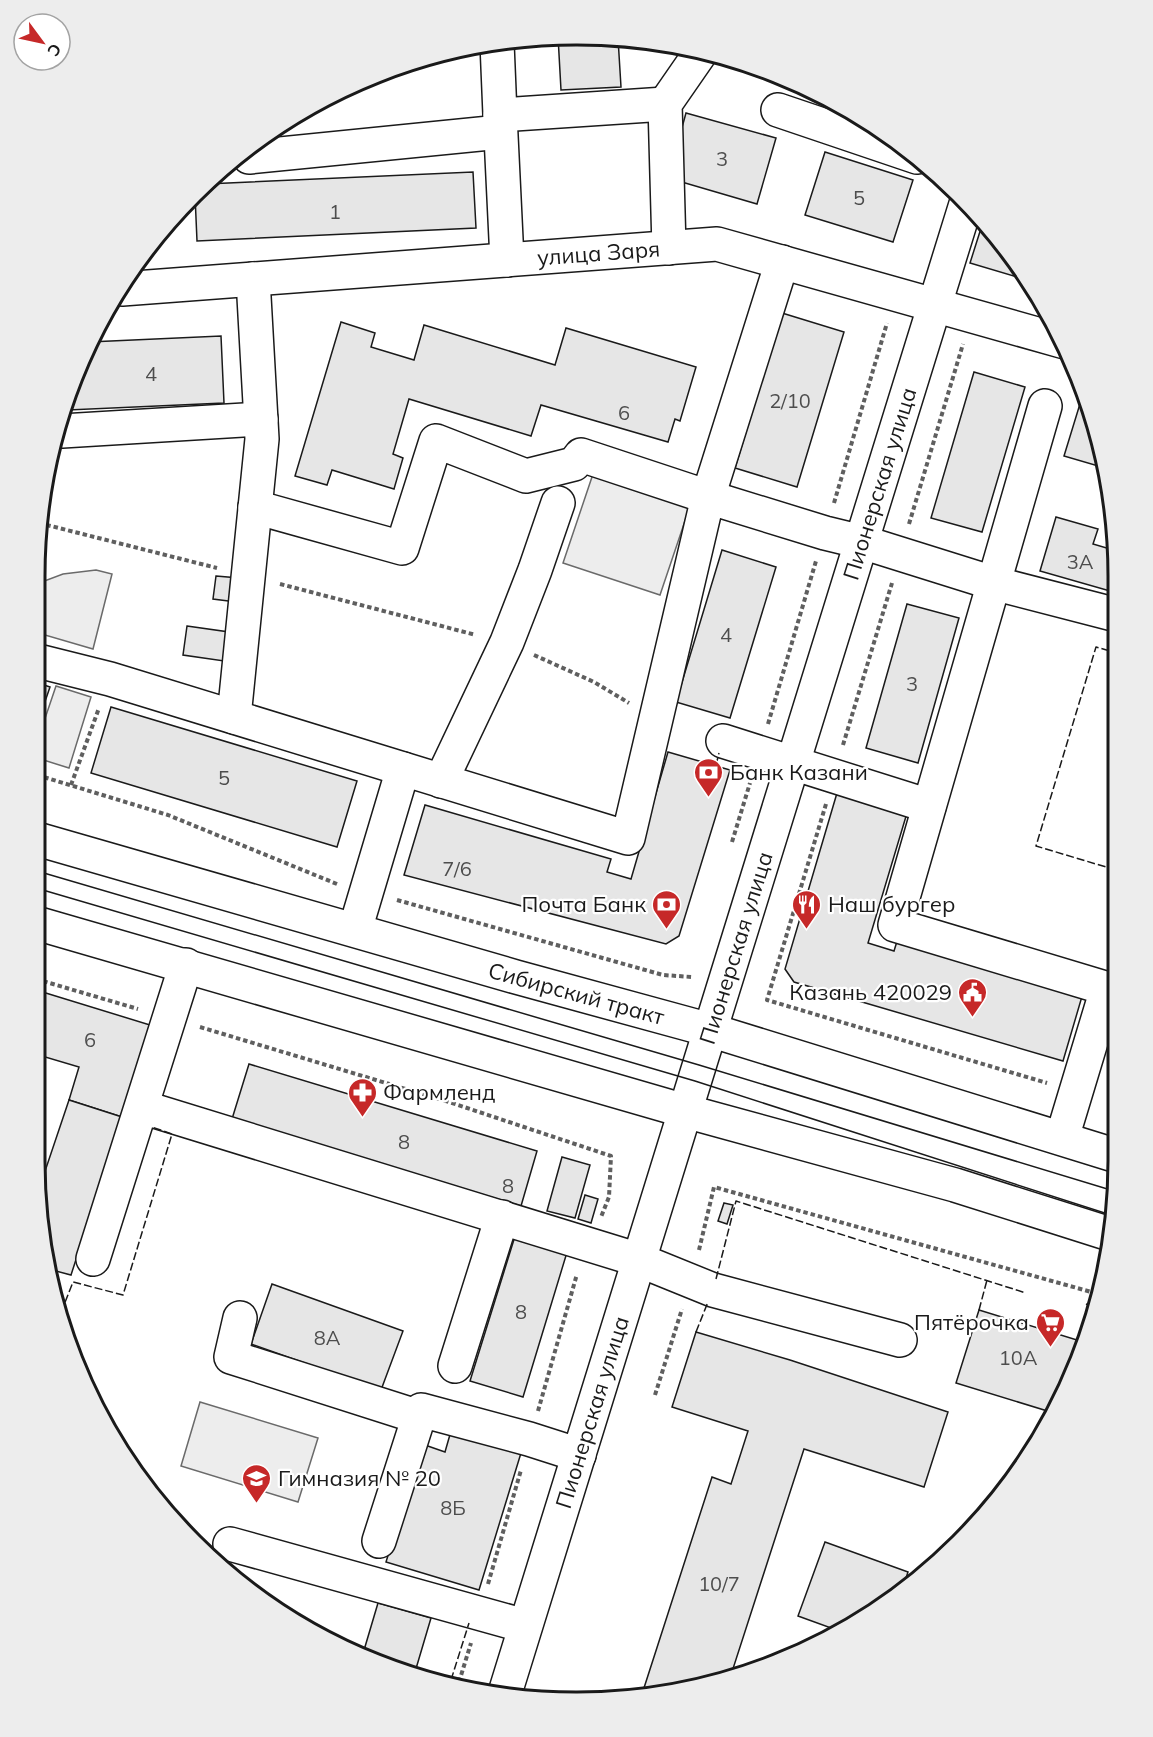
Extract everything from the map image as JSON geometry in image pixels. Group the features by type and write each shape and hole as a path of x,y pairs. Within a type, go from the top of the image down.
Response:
{"street":[{"path":"497,51 507,260"},
{"path":"669,248 665,104 696,59"},
{"path":"251,157 665,104"},
{"path":"778,110 890,148"},
{"name":"Пионерская улица","path":"507,1687 963,213"},
{"name":"улица Заря","path":"130,288 717,244 1052,338"},
{"path":"45,663 110,679 628,838 708,497 782,262"},
{"path":"234,717 262,439 253,279"},
{"path":"1045,406 895,925 1108,989"},
{"path":"65,431 261,419"},
{"path":"255,507 402,548 436,441 526,476 574,464 581,455 825,533 862,542 993,583 1108,613"},
{"path":"441,781 507,642 536,570 558,503"},
{"path":"723,741 929,806"},
{"path":"355,930 403,769"},
{"name":"Сибирский тракт","path":"45,841 710,1030 1108,1153"},
{"path":"45,925 685,1111 955,1185 1103,1232"},
{"path":"93,1259 186,965"},
{"path":"1062,1138 1108,999"},
{"path":"141,1107 639,1260 713,1290 900,1340"},
{"path":"455,1366 502,1217"},
{"path":"240,1318 231,1357 419,1417"},
{"path":"380,1541 421,1410 530,1439 579,1455"},
{"path":"230,1544 525,1626"}],"path":[{"path":"732,844 896,294"},
{"path":"972,316 767,1000 1077,1091"},
{"path":"48,525 507,642 594,682 656,719"},
{"path":"71,785 110,679"},
{"path":"692,977 695,966"},
{"path":"45,982 449,1102 611,1156"},
{"path":"714,1186 1091,1292"}],"shaded area":[{"path":"593,474 690,506 660,595 563,563"},
{"path":"96,570 112,574 93,649 45,635 45,581 63,574"},
{"path":"56,686 91,697 69,768 45,760 45,718"},
{"path":"200,1402 318,1438 298,1502 181,1466"}],"building":[{"path":"559,46 619,47 621,87 561,90"},
{"path":"686,113 776,138 757,204 668,178"},
{"path":"825,152 913,180 893,242 805,215"},
{"path":"473,172 476,228 197,241 196,207 219,183"},
{"path":"980,231 1015,276 970,263"},
{"path":"782,313 844,332 797,487 735,468"},
{"path":"341,322 375,333 371,347 414,360 424,325 555,365 566,328 696,367 680,421 675,419 668,442 541,405 531,436 409,399 393,454 403,458 394,489 332,470 327,485 295,476"},
{"path":"221,336 224,403 72,410 100,342"},
{"path":"974,372 1025,387 982,532 931,518"},
{"path":"1080,405 1096,465 1064,456"},
{"path":"1056,517 1098,529 1093,544 1107,548 1108,590 1040,571"},
{"path":"722,550 776,567 730,718 676,702"},
{"path":"216,576 239,578 236,602 213,599"},
{"path":"907,604 959,618 918,763 866,748"},
{"path":"187,626 236,633 231,662 183,655"},
{"path":"45,685 50,687 45,702"},
{"path":"111,707 357,781 337,847 91,773"},
{"path":"668,752 730,770 679,936 666,944 404,875 425,805 611,859 607,872 631,879"},
{"path":"837,793 907,813 868,943 894,951 898,938 1083,993 1063,1061 794,982 785,969"},
{"path":"45,993 150,1025 122,1117 69,1100 79,1067 45,1057"},
{"path":"249,1064 537,1151 521,1206 232,1119"},
{"path":"69,1100 122,1117 71,1275 57,1271 46,1195 45,1170"},
{"path":"562,1157 590,1165 575,1218 547,1211"},
{"path":"585,1195 598,1199 591,1223 578,1219"},
{"path":"724,1203 733,1205 727,1224 718,1221"},
{"path":"516,1233 568,1249 523,1397 470,1381"},
{"path":"272,1284 403,1331 381,1390 251,1344"},
{"path":"979,1310 1077,1340 1068,1364 1045,1410 956,1383"},
{"path":"696,1332 948,1412 924,1487 804,1449 733,1668 680,1682 644,1687 712,1477 731,1484 748,1431 672,1407"},
{"path":"451,1431 521,1453 479,1590 386,1562 422,1444 445,1452"},
{"path":"825,1542 908,1572 906,1577 872,1602 830,1628 798,1616"},
{"path":"378,1603 431,1618 416,1667 365,1648"}],"tram line":[{"path":"45,873 699,1065 1107,1189"},
{"path":"45,891 695,1081 1105,1213"}],"fence":[{"path":"1108,650 1096,647 1036,846 1108,868"},
{"path":"716,765 719,753"},
{"path":"65,1303 73,1282 123,1295 172,1134 152,1127"},
{"path":"716,1279 736,1201 1026,1293"},
{"path":"979,1310 987,1280"},
{"path":"696,1332 708,1302"},
{"path":"452,1677 469,1623"}],"place":[{"name":"Банк Казани","path":"709,798"},
{"name":"Почта Банк","path":"667,930"},
{"name":"Наш бургер","path":"807,930"},
{"name":"Казань 420029","path":"973,1018"},
{"name":"Фармленд","path":"362,1118"},
{"name":"Пятёрочка","path":"1050,1348"},
{"name":"Гимназия № 20","path":"257,1504"}]}
